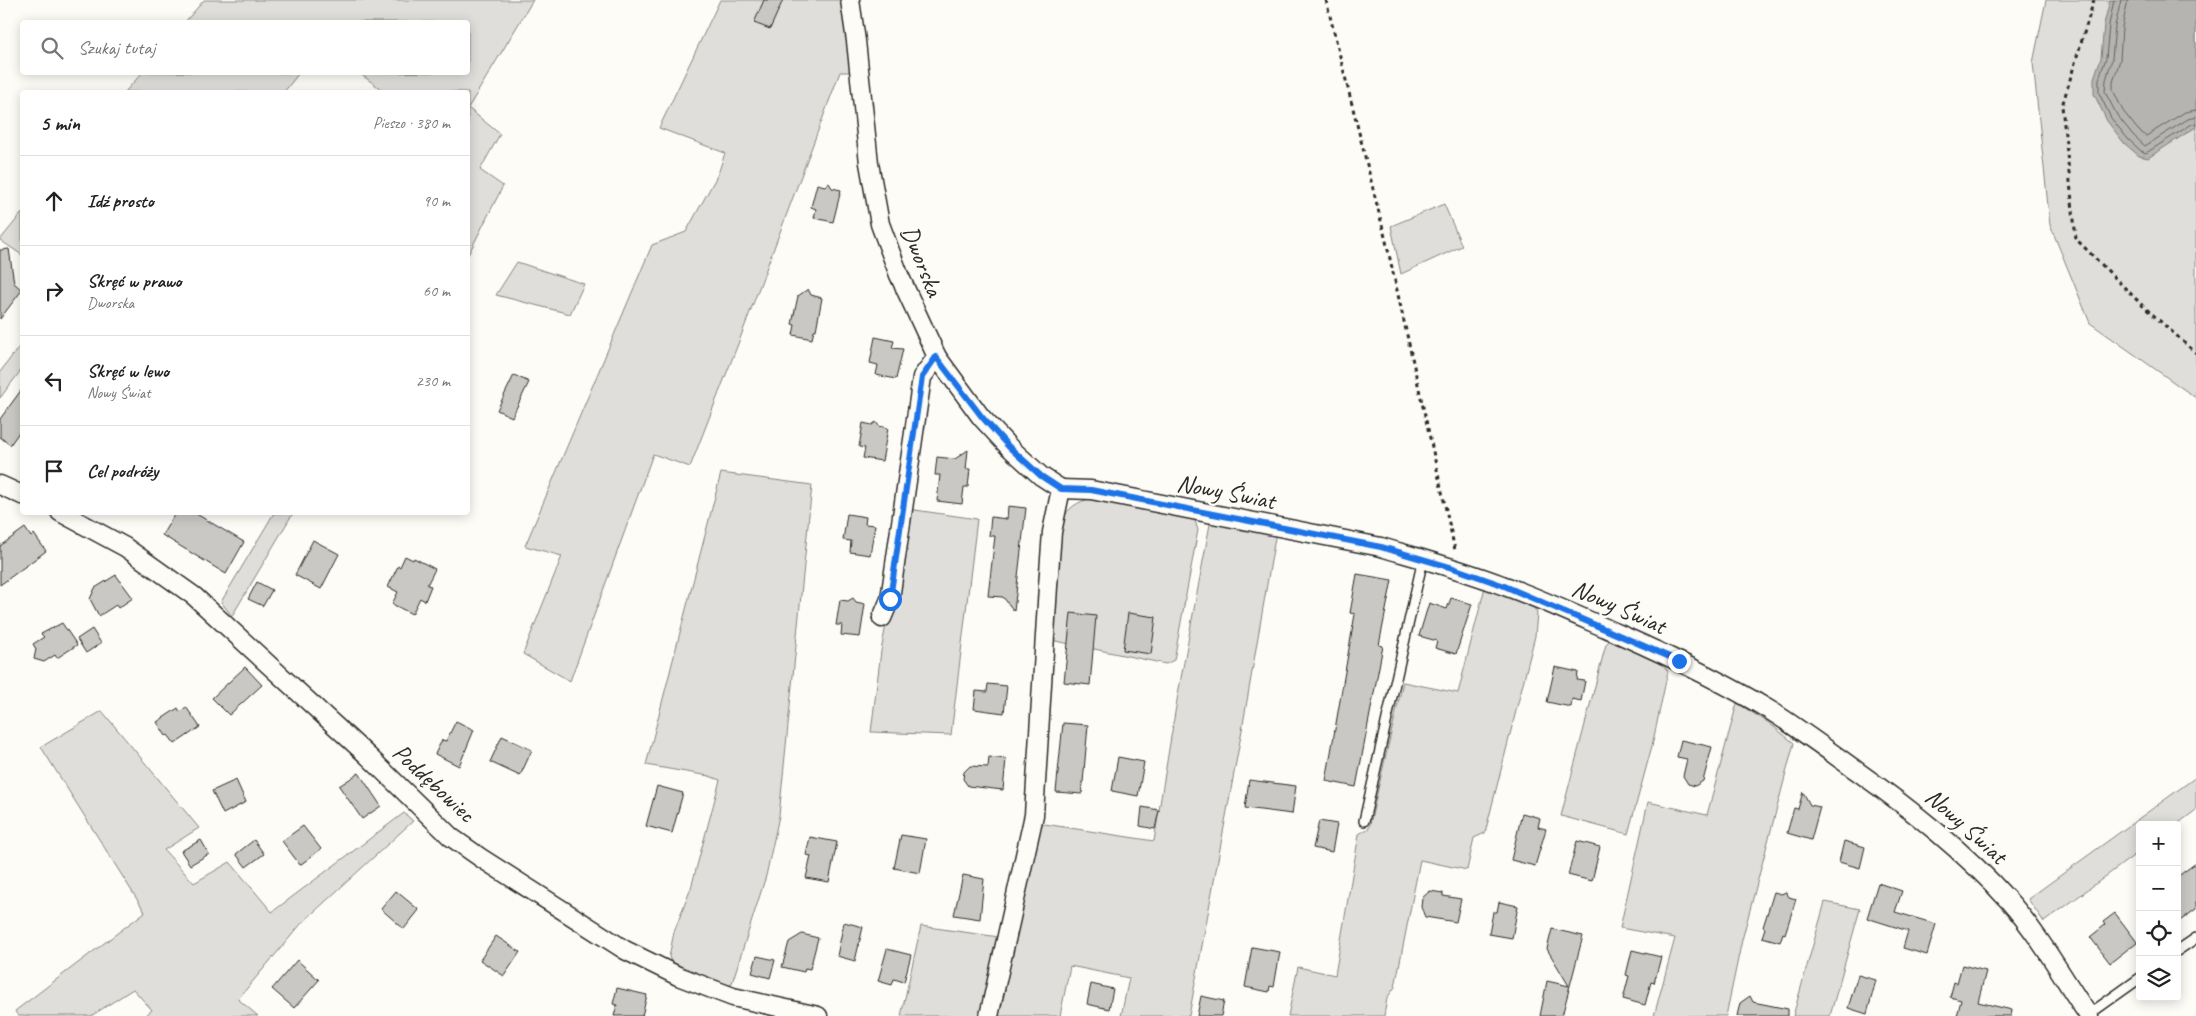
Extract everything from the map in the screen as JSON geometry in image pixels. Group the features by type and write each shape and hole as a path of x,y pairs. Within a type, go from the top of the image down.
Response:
{"street":[{"name":"Dworska","path":"850,0 869,163 880,224 899,275 936,357 982,417 1009,447 1041,476 1061,489"},
{"path":"882,618 890,599 922,377 936,357"},
{"path":"0,485 20,494"},
{"path":"989,1016 1034,815 1052,532 1061,489"},
{"name":"Nowy Świat","path":"1061,489 1091,490 1381,547 1453,568 1550,604 1679,661 1770,711 1905,804 1978,869 2010,903 2032,931 2089,1016"},
{"name":"Poddębowiec","path":"66,515 125,546 194,596 368,756 451,837 481,858 625,950 678,976 732,997 818,1016"}],"lane":[{"path":"1364,821 1423,559"},
{"path":"2181,948 2196,938"},
{"path":"2089,1016 2136,981"}],"path":[{"path":"1326,0 1386,242 1456,545 1453,568"},
{"path":"2094,0 2062,106 2076,239 2143,306 2196,353"}],"shaded area":[{"path":"204,0 533,0 470,105 470,90 382,90 362,75 470,75 470,20 187,20"},
{"path":"720,0 842,0 851,72 840,72 690,467 653,454 570,681 523,654 562,556 525,546 652,245 686,232 718,174 725,153 659,128"},
{"path":"2046,0 2196,0 2196,398 2090,323 2050,225 2033,63"},
{"path":"140,75 297,75 286,90 127,90"},
{"path":"470,110 500,134 480,170 503,186 470,251"},
{"path":"1444,204 1462,246 1401,274 1391,226"},
{"path":"20,215 20,254 0,240"},
{"path":"517,262 584,284 570,314 496,295"},
{"path":"20,346 20,372 0,398 0,372"},
{"path":"721,473 812,485 779,816 766,876 732,983 721,988 674,967 669,957 674,932 691,888 720,780 709,776 646,765"},
{"path":"1093,498 1188,517 1195,521 1198,530 1174,660 1166,664 1051,640 1055,557 1060,526 1070,508"},
{"path":"908,509 977,519 951,735 871,732 881,651"},
{"path":"273,515 292,515 232,616 221,602"},
{"path":"1216,523 1276,532 1242,730 1189,1016 1121,1016 1129,978 1070,966 1060,1016 994,1016 1038,823 1154,841 1178,694 1210,524"},
{"path":"1485,587 1533,606 1537,613 1535,636 1485,833 1474,838 1467,870 1420,860 1395,987 1387,998 1384,1016 1288,1016 1298,967 1335,975 1359,834 1369,828 1403,682 1458,693"},
{"path":"1612,638 1655,656 1668,671 1652,746 1628,834 1561,816 1606,644"},
{"path":"1737,703 1769,723 1794,743 1742,940 1726,1016 1654,1016 1675,938 1620,928 1648,802 1707,815"},
{"path":"102,711 199,828 164,850 194,883 230,862 272,912 404,813 413,821 301,924 238,999 258,1016 145,1016 152,1010 133,989 91,1016 18,1016 15,1011 145,912 41,747"},
{"path":"2196,777 2196,810 2181,821 2136,821 2136,854 2044,922 2028,899"},
{"path":"1825,902 1860,909 1830,1016 1793,1016"},
{"path":"921,926 999,937 983,1016 901,1016"}],"water":[{"path":"2110,0 2196,0 2196,127 2148,158 2139,156 2124,143 2107,121 2094,94 2094,78 2101,58 2104,24"}],"building":[{"path":"764,0 783,0 770,29 754,23"},
{"path":"829,183 832,188 841,190 833,222 814,218 816,209 811,207 817,184 825,186"},
{"path":"9,249 14,283 20,288 20,293 0,319 0,250"},
{"path":"808,289 811,295 822,298 816,330 814,330 812,339 793,335 795,325 792,324 798,296"},
{"path":"875,337 894,341 892,348 903,349 896,379 876,375 878,365 870,363"},
{"path":"514,375 529,382 512,417 497,410"},
{"path":"20,392 20,431 10,445 0,437 0,419"},
{"path":"876,422 879,426 888,428 882,461 863,458 865,448 859,447 863,423 872,425"},
{"path":"968,450 966,469 970,469 968,487 964,487 962,504 937,501 940,475 935,475 937,457 955,459"},
{"path":"1008,506 1026,508 1014,611 1003,597 988,596 995,536 989,536 991,517 1007,519"},
{"path":"847,514 866,517 865,524 875,525 870,555 850,552 851,541 843,540"},
{"path":"174,515 198,515 244,542 226,574 162,535"},
{"path":"25,528 31,537 34,534 46,551 0,585 0,546"},
{"path":"313,540 339,554 321,589 295,575"},
{"path":"405,556 413,560 414,558 435,569 427,585 431,586 425,601 420,598 412,614 392,604 398,592 388,587"},
{"path":"1357,574 1392,580 1379,645 1383,646 1356,787 1326,781 1355,614 1350,613"},
{"path":"116,575 133,598 118,608 116,605 99,616 90,599 95,588"},
{"path":"257,582 272,590 263,606 248,599"},
{"path":"853,598 856,602 865,604 860,637 841,635 842,625 836,625 840,600 848,601"},
{"path":"1451,598 1472,604 1456,654 1435,648 1437,641 1419,636 1429,603 1447,609"},
{"path":"1071,613 1096,616 1090,685 1064,682"},
{"path":"1128,613 1156,617 1151,654 1123,650"},
{"path":"62,623 77,645 57,658 55,655 44,662 34,659 36,649 33,644 44,637 41,634"},
{"path":"92,629 101,643 86,653 77,639"},
{"path":"245,667 262,685 229,715 212,698"},
{"path":"1555,667 1578,672 1577,680 1585,681 1581,701 1572,699 1571,707 1547,702"},
{"path":"988,684 1007,686 1004,713 974,709 976,691 987,692"},
{"path":"186,707 200,727 175,744 168,735 166,736 157,722 178,708 180,712"},
{"path":"456,721 474,730 459,766 435,754 442,740 446,741"},
{"path":"1063,723 1088,725 1082,794 1056,792"},
{"path":"502,736 532,750 520,776 490,762"},
{"path":"1681,740 1712,747 1703,781 1695,786 1688,784 1683,776 1687,759 1677,757"},
{"path":"989,757 1006,759 1003,790 968,786 963,779 964,772 970,766 988,767"},
{"path":"1118,757 1144,762 1138,796 1112,791"},
{"path":"359,773 381,806 362,819 339,786"},
{"path":"236,780 246,802 223,814 212,791"},
{"path":"1249,780 1296,786 1292,814 1245,808"},
{"path":"657,786 683,793 672,833 646,826"},
{"path":"1803,792 1810,805 1820,807 1811,840 1787,833 1794,808 1798,809"},
{"path":"1142,807 1159,810 1155,829 1140,826"},
{"path":"1522,813 1540,818 1538,827 1546,829 1535,866 1511,860"},
{"path":"1319,821 1337,824 1332,852 1313,848"},
{"path":"303,826 321,849 300,865 282,841"},
{"path":"901,835 926,839 920,873 894,868"},
{"path":"810,837 837,842 829,882 806,878 811,856 806,855"},
{"path":"201,840 209,854 190,865 181,851"},
{"path":"254,840 264,854 246,867 236,854"},
{"path":"1577,841 1600,847 1592,881 1568,875"},
{"path":"1844,841 1865,847 1860,868 1839,862"},
{"path":"2196,863 2196,909 2181,920 2181,911 2181,874"},
{"path":"963,875 984,879 980,919 954,915"},
{"path":"1878,883 1902,891 1895,912 1936,924 1927,955 1903,948 1908,931 1867,918"},
{"path":"396,891 419,910 404,929 381,909"},
{"path":"1430,891 1443,893 1443,896 1461,899 1456,922 1425,917 1421,907 1422,898"},
{"path":"1774,892 1781,894 1786,892 1789,897 1796,899 1785,934 1783,933 1780,942 1762,937 1765,928 1763,927"},
{"path":"1499,902 1518,906 1512,938 1489,934 1493,912 1497,912"},
{"path":"2115,913 2136,941 2136,943 2110,963 2090,937 2105,925 2103,922"},
{"path":"844,922 863,927 855,961 837,956"},
{"path":"1552,929 1583,936 1562,1016 1540,1016 1547,981 1569,986 1547,949"},
{"path":"802,934 818,938 810,969 805,968 804,972 782,967 789,942"},
{"path":"496,936 520,952 504,976 480,960"},
{"path":"1252,947 1280,952 1274,987 1270,986 1269,992 1245,987"},
{"path":"887,949 911,955 904,982 894,979 892,985 878,981"},
{"path":"1632,950 1661,957 1654,983 1651,982 1645,1005 1623,999 1629,976 1626,975"},
{"path":"757,956 775,960 770,978 752,973"},
{"path":"297,960 319,980 294,1008 272,989"},
{"path":"1962,965 1986,971 1978,1002 2012,1010 2011,1016 1957,1016 1961,1000 1950,997 1954,982 1957,983"},
{"path":"1858,975 1876,980 1867,1014 1848,1008"},
{"path":"1091,984 1113,989 1109,1009 1087,1004"},
{"path":"617,988 647,995 642,1016 614,1016 617,1005 613,1004"},
{"path":"1201,996 1224,1001 1221,1016 1197,1016"},
{"path":"1750,996 1753,1002 1788,1009 1788,1016 1737,1016 1740,1003"}],"route":[{"path":"890,599 922,377 936,357 982,417 1009,447 1041,476 1061,489 1091,490 1381,547 1453,568 1502,585 1679,661"}]}
